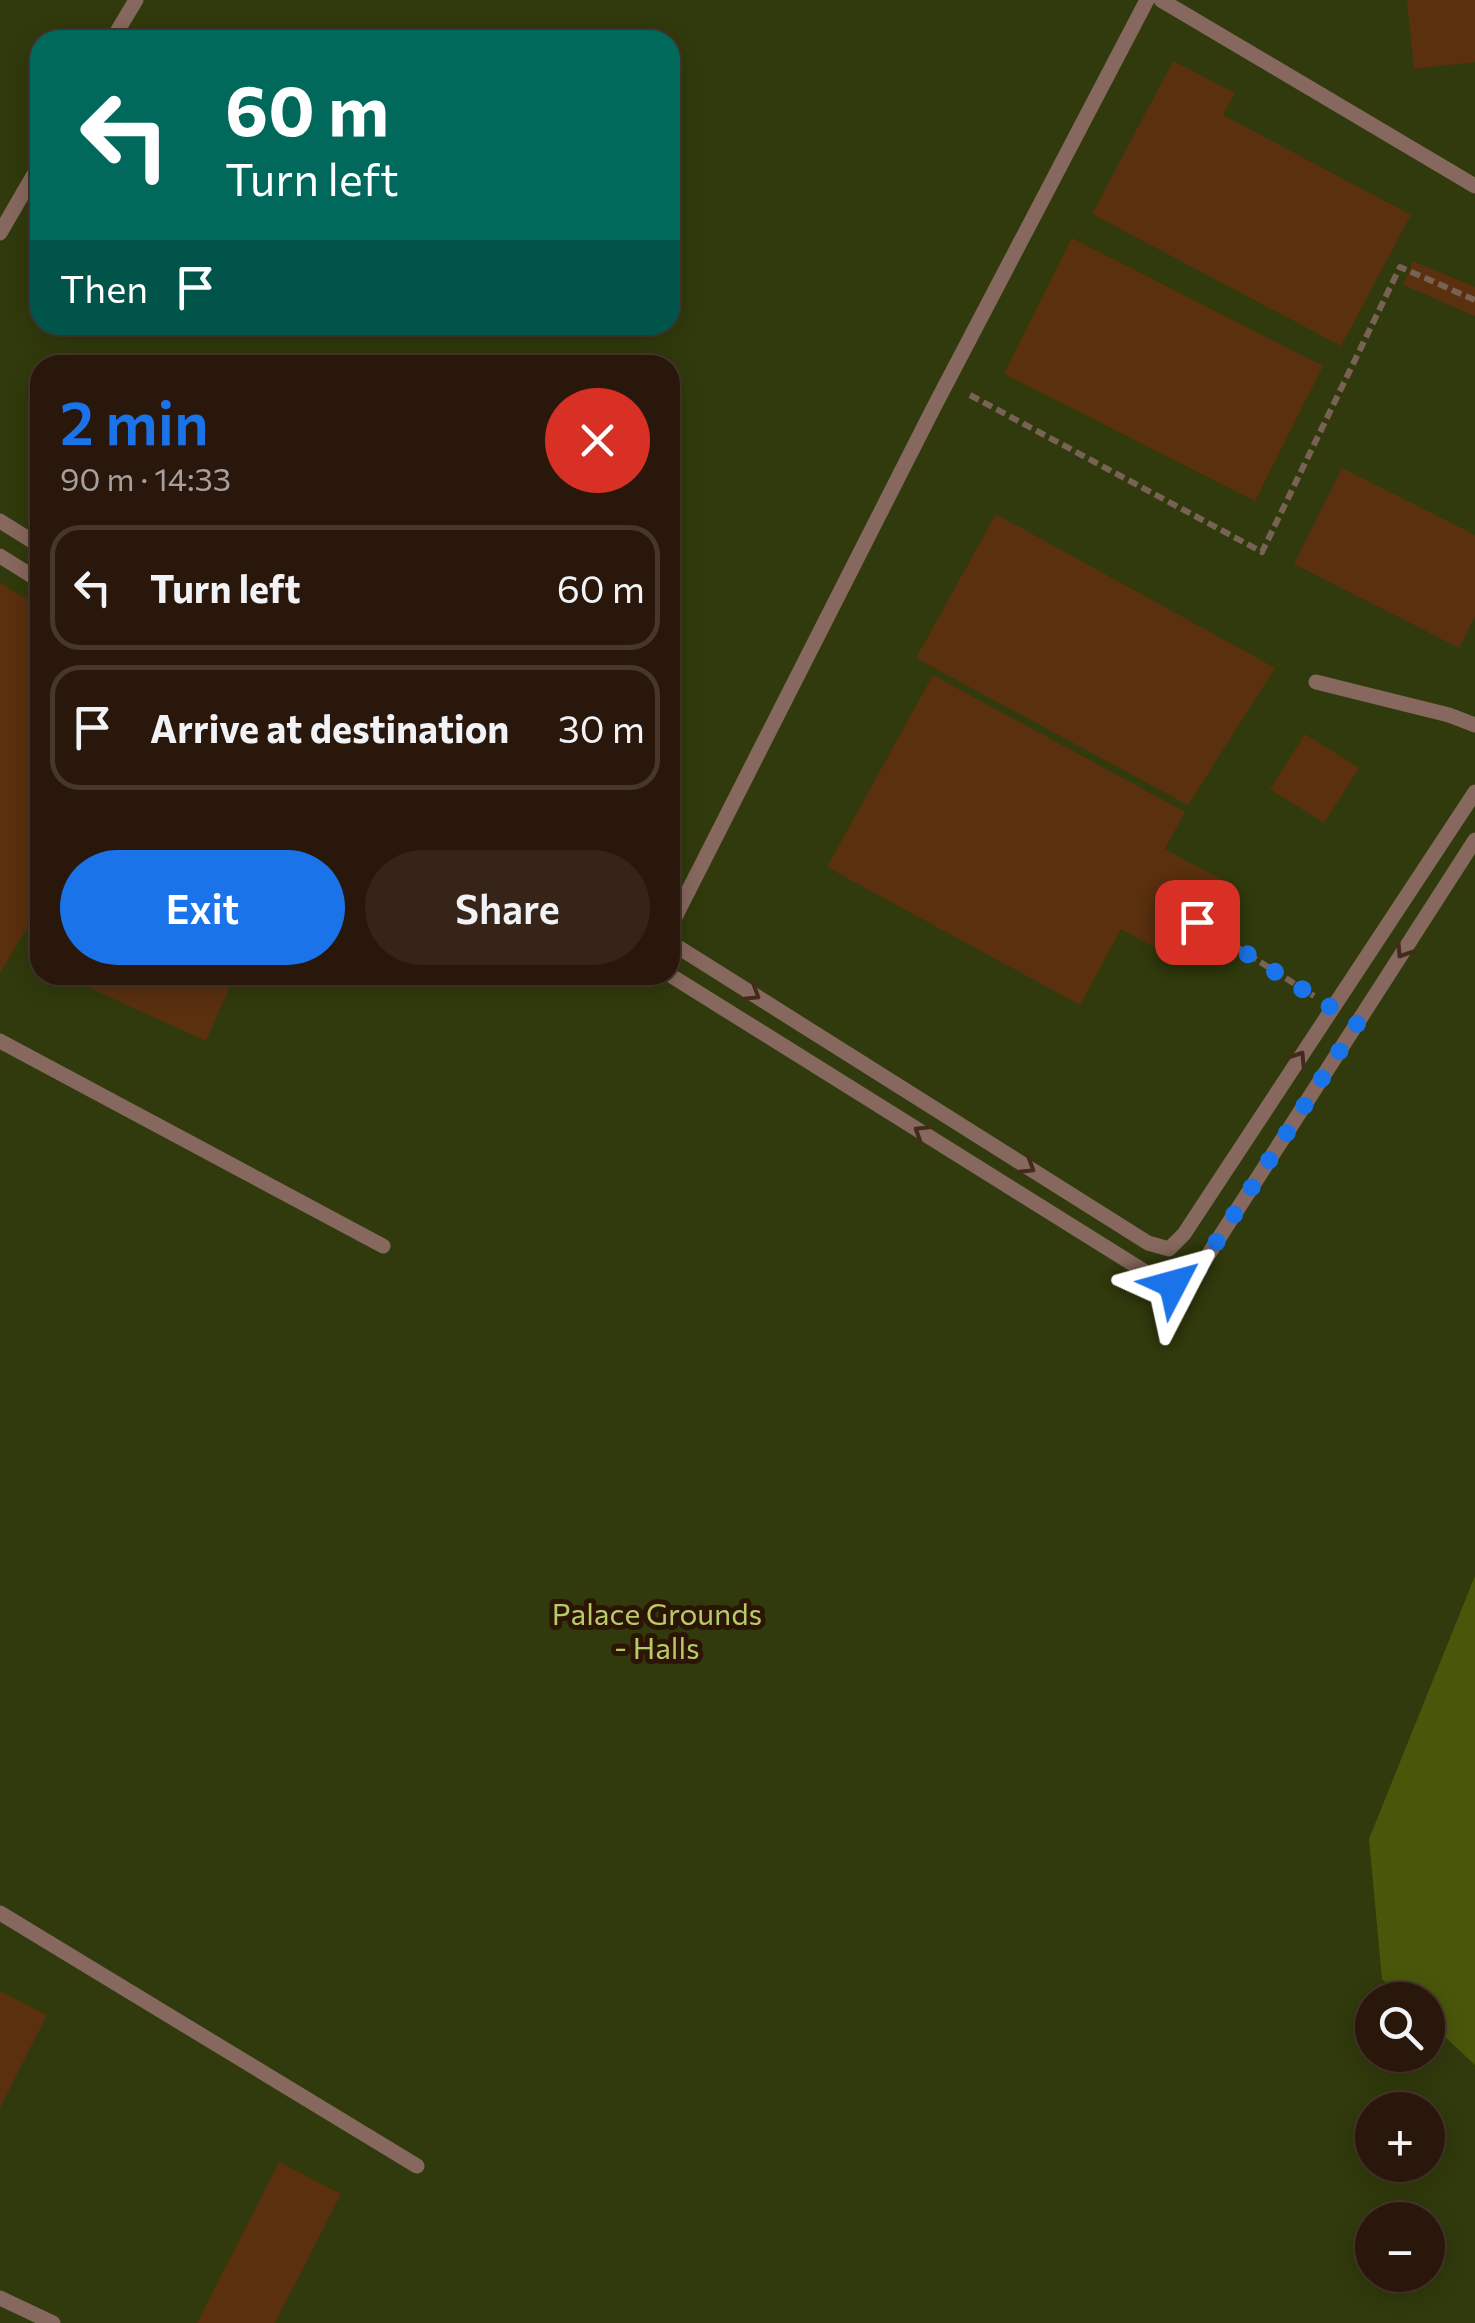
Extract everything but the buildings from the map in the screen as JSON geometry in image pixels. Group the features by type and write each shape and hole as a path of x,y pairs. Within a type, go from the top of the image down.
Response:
{"lane":[{"path":"118,30 136,0"},
{"path":"680,907 947,382 1147,0"},
{"path":"1162,0 1475,186"},
{"path":"0,233 30,181"},
{"path":"0,520 30,540"},
{"path":"0,556 30,574"},
{"path":"1316,682 1449,714 1475,725"},
{"path":"680,948 1148,1243 1168,1249 1184,1234 1475,792"},
{"path":"680,981 1152,1276 1173,1284 1192,1280 1475,840"},
{"path":"1398,908 1421,923"},
{"path":"0,1040 383,1246"},
{"path":"1265,1110 1292,1125"},
{"path":"0,1913 417,2166"},
{"path":"0,2298 53,2323"}],"path":[{"path":"947,382 1262,552 1400,267 1475,300"},
{"path":"1197,922 1332,1008"}],"green space":[{"name":"Palace Grounds - Halls","path":"0,0 1475,0 1475,2323 0,2323"},
{"path":"1475,1576 1475,2065 1445,2037 1445,1982 1382,1979 1369,1839"}],"route":[{"path":"1173,1284 1192,1280 1357,1024 1197,922"}]}
